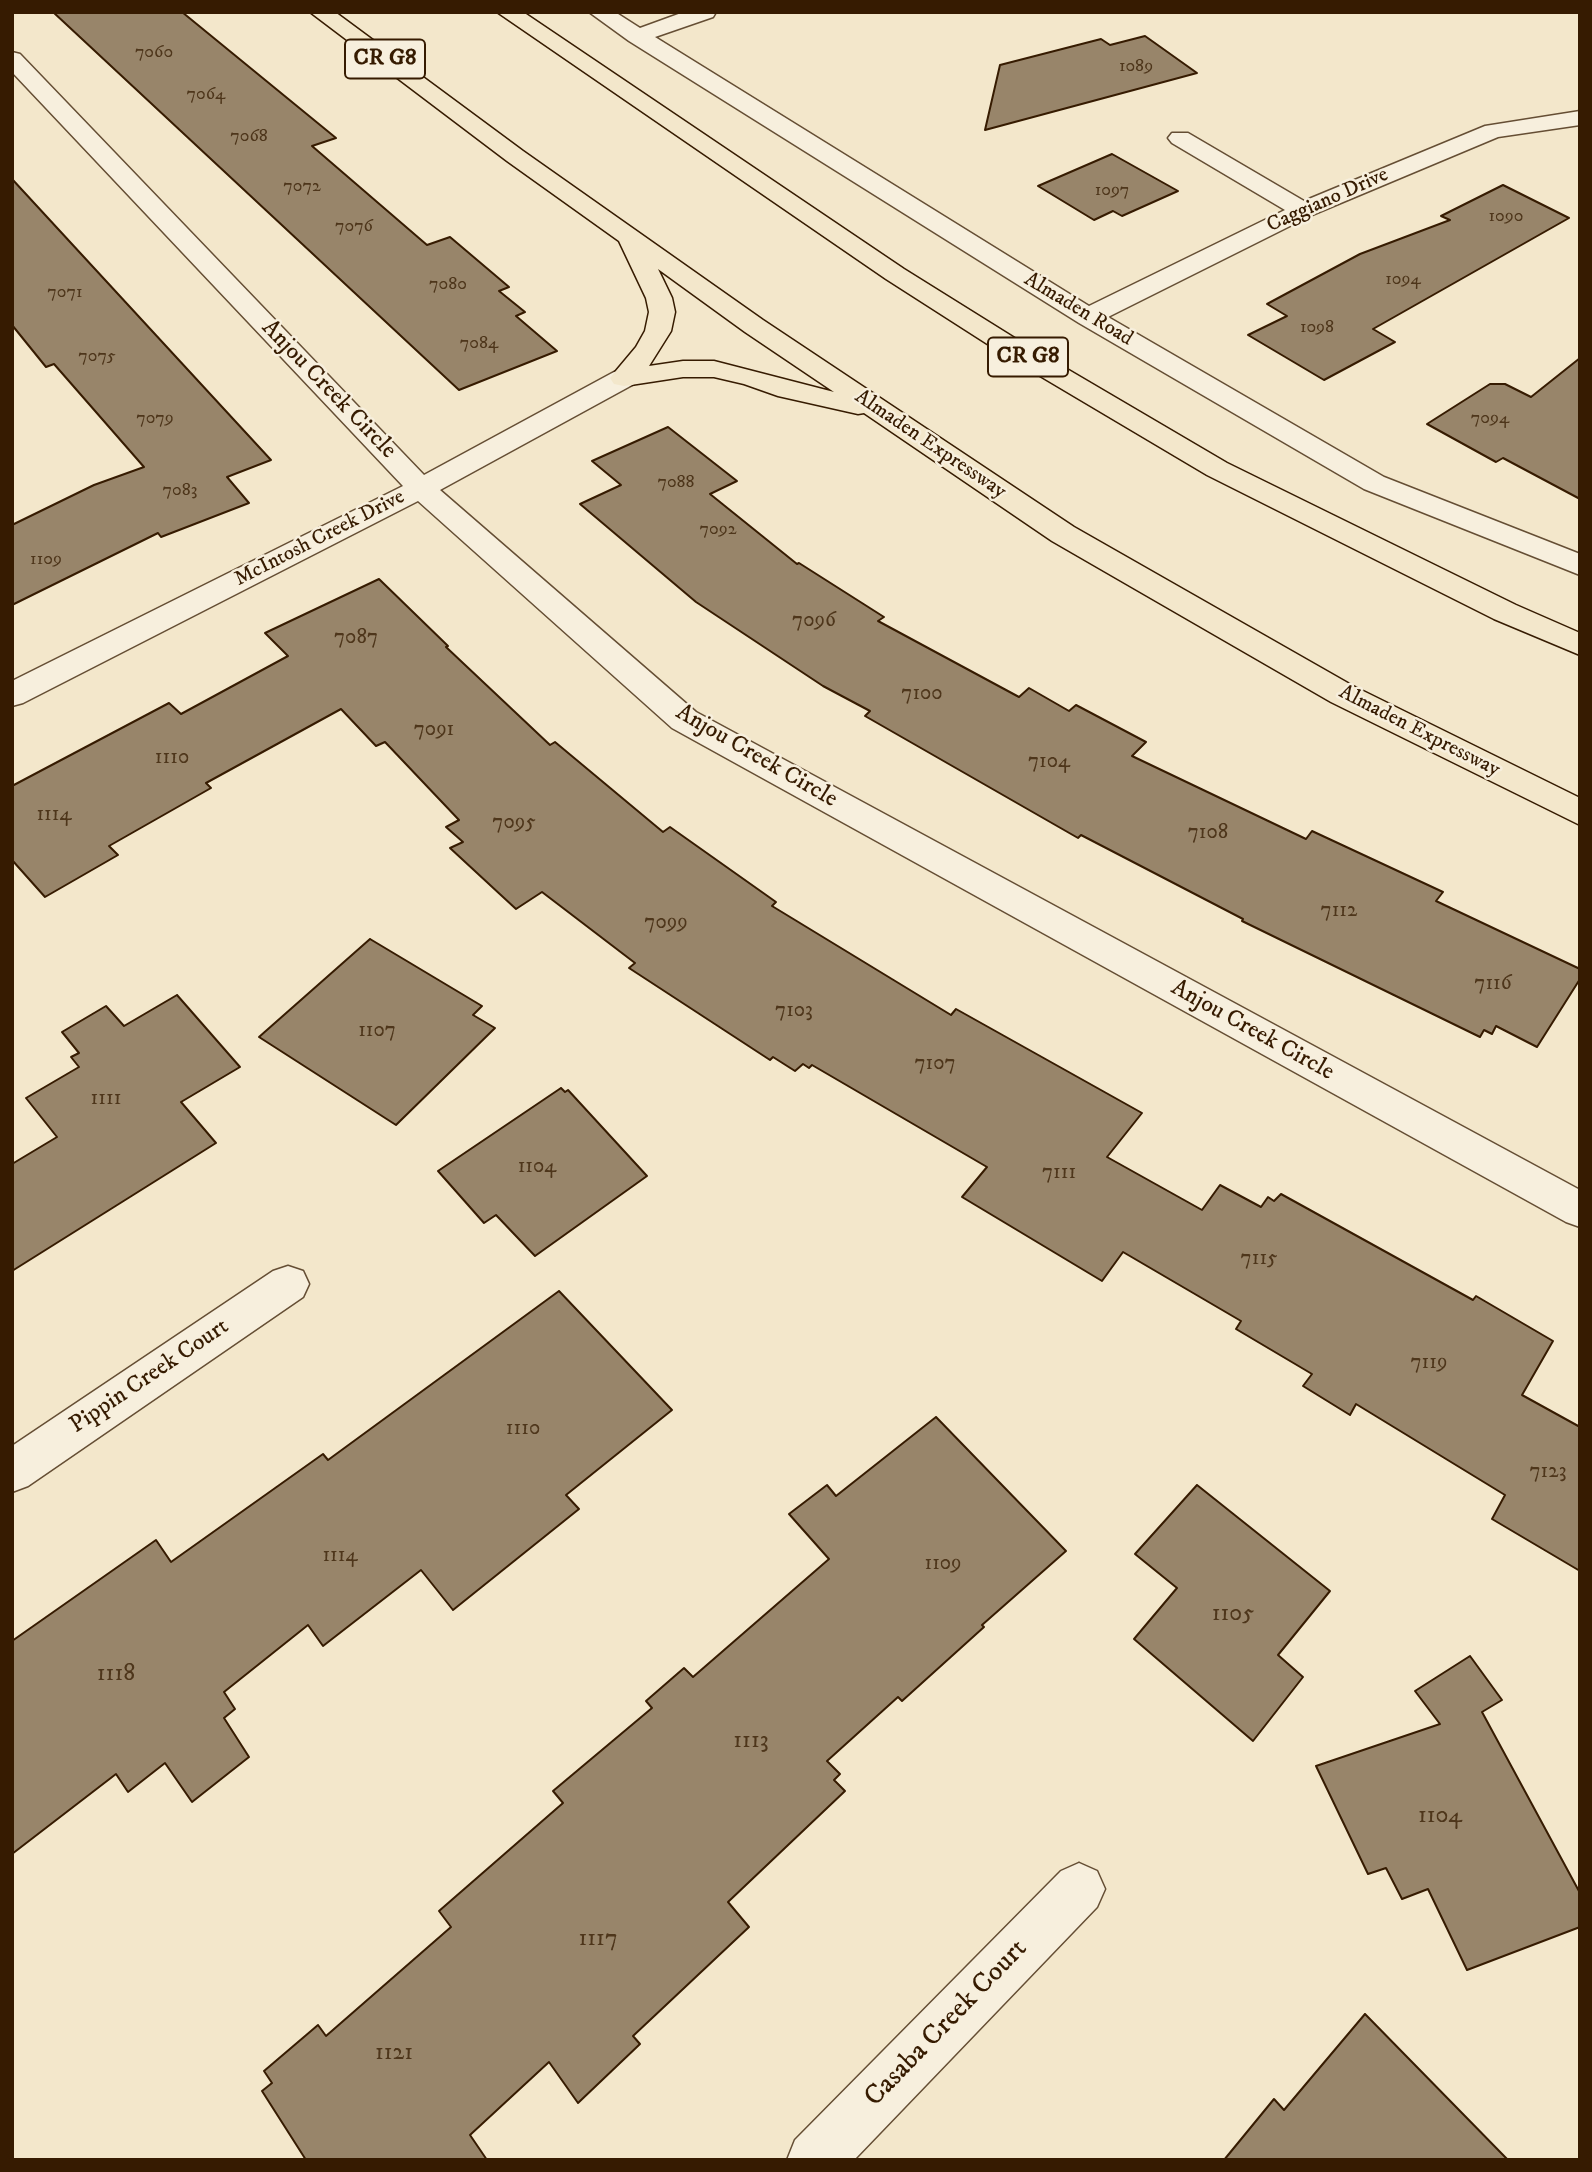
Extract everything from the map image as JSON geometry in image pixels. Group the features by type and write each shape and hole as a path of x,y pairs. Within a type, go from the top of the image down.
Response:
{"main road":[{"name":"Almaden Expressway","path":"321,12 628,236 1075,541 1342,694 1580,813"},
{"name":"CR G8","path":"508,12 895,274 1012,348 1193,454 1492,606 1580,645"},
{"path":"624,378 648,350 658,331 662,312 659,298 628,236"},
{"path":"624,378 683,369 714,369 752,377 778,388 880,410"}],"street":[{"name":"Almaden Road","path":"600,12 1088,317 1374,483 1580,565"},
{"path":"637,36 705,12"},
{"name":"Anjou Creek Circle","path":"12,59 421,488 684,720 1580,1210"},
{"name":"Caggiano Drive","path":"1088,317 1303,210 1493,131 1580,118"},
{"path":"1180,138 1303,210"},
{"name":"McIntosh Creek Drive","path":"12,695 421,488 624,378"},
{"name":"Pippin Creek Court","path":"12,1471 288,1283"},
{"name":"Casaba Creek Court","path":"815,2160 1079,1889"}],"building":[{"path":"53,12 182,12 336,138 312,146 427,245 450,237 509,287 499,291 525,312 516,316 557,351 459,390"},
{"path":"1145,36 1197,73 985,130 1000,65 1101,39 1110,45"},
{"path":"1112,154 1178,191 1122,216 1113,211 1094,220 1038,186"},
{"path":"12,179 271,460 227,477 249,503 161,537 158,533 12,605 12,525 94,485 144,467 54,364 46,367 12,325"},
{"path":"1503,185 1569,218 1373,329 1395,342 1324,380 1248,335 1287,316 1267,304 1360,254 1450,220 1441,216"},
{"path":"1580,358 1580,499 1503,458 1496,462 1427,424 1490,384 1505,384 1531,397"},
{"path":"668,427 737,481 710,494 797,564 884,617 878,621 1019,697 1029,688 1069,711 1076,705 1146,742 1132,756 1306,839 1312,831 1443,892 1436,901 1580,969 1580,979 1537,1047 1496,1026 1492,1034 1484,1030 1480,1037 1242,921 1243,919 1081,835 1078,838 865,716 870,711 823,686 696,602 580,504 621,485 592,461"},
{"path":"379,579 448,646 446,647 550,745 555,742 663,832 670,827 776,902 772,906 951,1015 956,1009 1142,1113 1107,1157 1202,1210 1220,1185 1261,1207 1268,1197 1274,1201 1281,1194 1473,1300 1476,1296 1553,1341 1522,1395 1580,1427 1580,1571 1492,1519 1505,1495 1356,1404 1350,1415 1303,1386 1312,1374 1236,1329 1241,1321 1123,1252 1102,1281 962,1197 987,1167 812,1065 809,1068 803,1064 795,1071 773,1057 770,1060 629,968 635,963 542,892 516,909 450,848 463,842 446,827 459,820 385,742 376,746 341,709 206,783 211,788 109,846 118,855 45,897 12,860 12,786 169,703 181,714 288,656 265,633"},
{"path":"370,939 482,1006 473,1015 495,1028 396,1125 259,1037"},
{"path":"177,995 240,1067 181,1102 216,1143 12,1271 12,1164 57,1137 26,1098 79,1067 71,1057 79,1053 62,1032 106,1006 124,1026"},
{"path":"561,1088 565,1092 568,1090 647,1176 535,1256 496,1215 484,1223 438,1171"},
{"path":"559,1291 672,1410 566,1495 579,1509 453,1610 421,1570 323,1646 308,1625 224,1692 235,1709 224,1718 249,1757 192,1802 165,1763 128,1792 116,1774 12,1854 12,1641 156,1540 171,1562 323,1454 328,1460"},
{"path":"936,1417 1066,1551 902,1701 898,1697 827,1761 840,1774 834,1780 845,1791 728,1902 749,1927 633,2036 640,2044 578,2103 549,2062 470,2135 487,2160 306,2160 262,2091 272,2083 264,2071 318,2025 326,2036 451,1927 439,1911 563,1803 553,1791 652,1708 646,1701 684,1668 693,1677 829,1559 789,1514 827,1485 836,1496"},
{"path":"1197,1485 1330,1591 1278,1655 1303,1677 1253,1741 1134,1639 1177,1588 1135,1554"},
{"path":"1470,1656 1502,1700 1482,1712 1580,1893 1580,1927 1467,1970 1428,1889 1402,1899 1386,1868 1368,1874 1316,1766 1440,1724 1415,1691"},
{"path":"1365,2014 1508,2160 1224,2160 1274,2099 1284,2110"}]}
